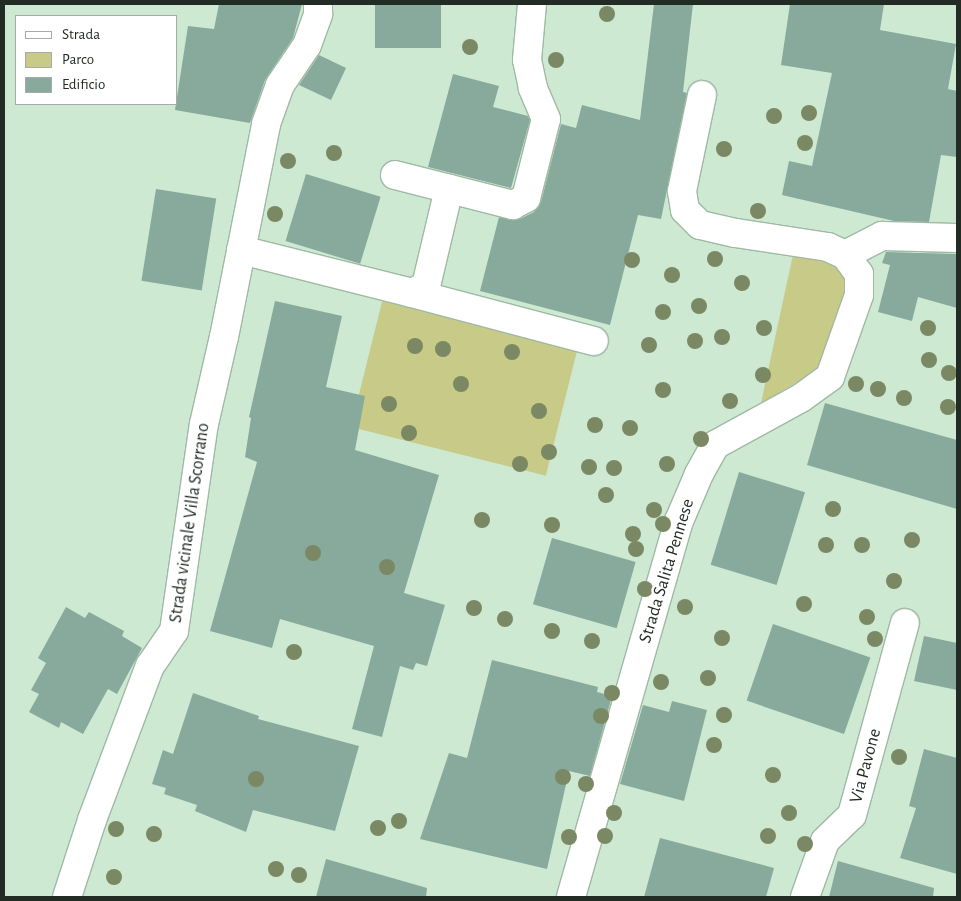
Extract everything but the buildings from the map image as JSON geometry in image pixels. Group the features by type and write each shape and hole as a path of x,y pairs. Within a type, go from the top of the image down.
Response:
{"street":[{"name":"Strada vicinale Villa Scorrano","path":"67,897 92,820 150,666 174,631 204,424 224,337 266,124 280,84 307,45 318,14 318,4"},
{"path":"395,175 513,205 526,198 546,119 533,88 527,60 532,4"},
{"path":"702,95 682,191 685,210 700,225 735,233 828,247 845,255 882,236 957,238"},
{"path":"412,293 426,286 449,189"},
{"path":"241,250 594,340"},
{"name":"Strada Salita Pennese","path":"571,897 679,521 715,445 801,398 830,376 859,295 859,274 845,255"},
{"name":"Via Pavone","path":"805,897 825,841 852,815 905,623"}],"green space":[{"path":"794,250 834,259 850,281 827,357 815,372 761,403"},
{"path":"383,298 578,347 546,476 351,427"}]}
